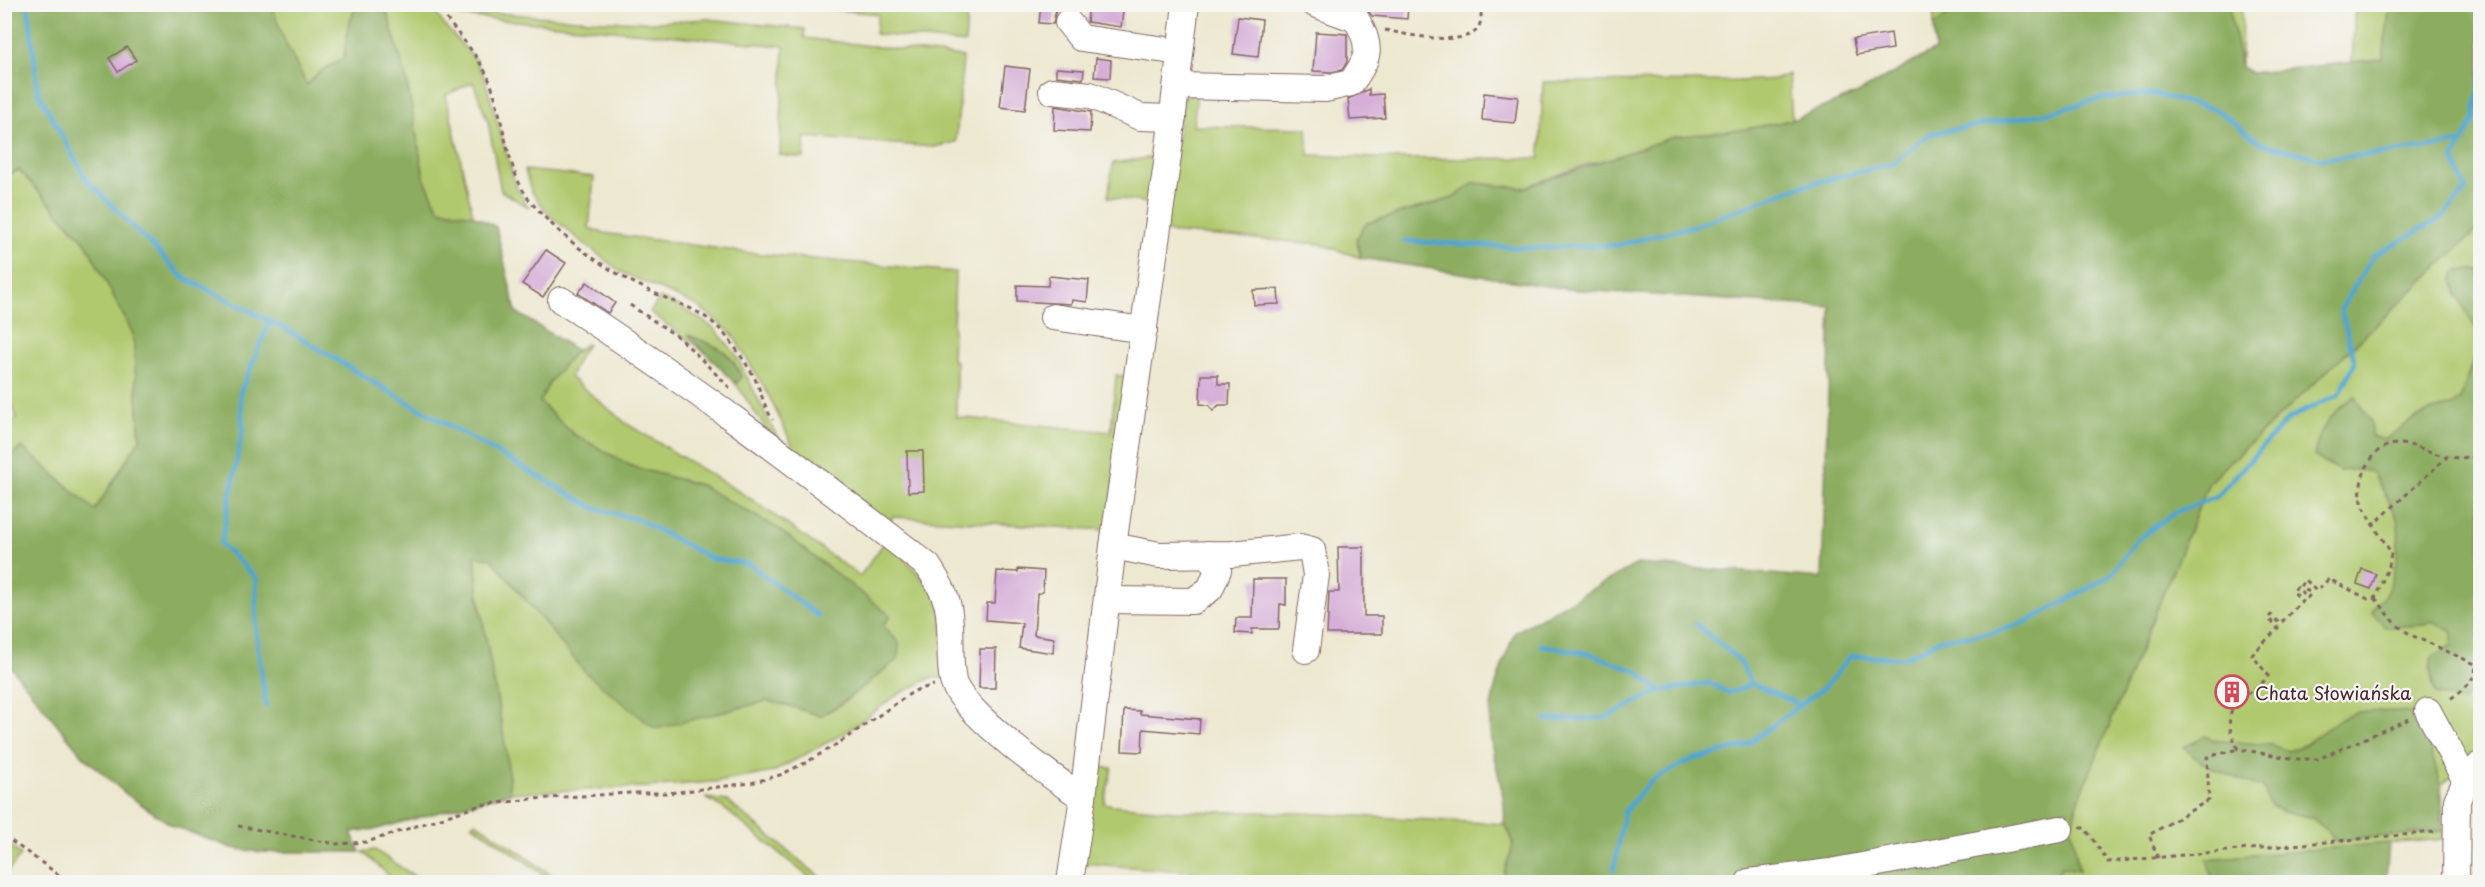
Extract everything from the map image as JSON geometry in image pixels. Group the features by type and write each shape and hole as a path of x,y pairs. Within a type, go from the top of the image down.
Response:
{"street":[{"path":"1070,882 1083,797 1113,546 1173,118 1186,4"},
{"path":"1177,86 1325,89 1351,83 1365,63 1367,39 1356,19 1315,4"},
{"path":"1068,22 1081,38 1180,52"},
{"path":"1052,91 1090,95 1140,117 1173,118"},
{"path":"561,300 616,335 783,454 928,566 942,589 949,608 950,662 958,696 977,716 1065,786 1083,797"},
{"path":"1053,317 1144,330"},
{"path":"1113,546 1159,555 1300,547 1312,550 1316,575 1306,650"},
{"path":"1108,600 1193,601 1210,590 1218,570 1208,554"},
{"path":"2428,711 2474,773 2457,800 2456,882"},
{"path":"1749,882 1830,872 2060,829"}],"path":[{"path":"436,4 480,59 491,85 516,175 529,200 560,232 614,272 699,312 717,327 733,345 753,376 766,410 780,429"},
{"path":"1360,26 1433,39 1458,38 1476,32 1480,26 1481,4"},
{"path":"630,304 681,339 717,373 731,390"},
{"path":"2375,598 2389,566 2391,553 2365,514 2361,479 2374,453 2382,447 2410,444 2447,457 2481,457"},
{"path":"2372,526 2447,457"},
{"path":"2238,749 2230,733 2228,718 2232,709 2268,678 2252,655 2278,628 2268,618 2271,615 2280,624 2288,616 2302,601 2293,591 2297,587 2307,598 2312,594 2301,585 2306,580 2316,591 2329,579 2368,599 2375,598"},
{"path":"2158,858 2158,851 2149,835 2209,800 2207,757 2238,749 2296,759 2318,759 2428,711 2455,696 2468,684 2475,675 2475,664 2470,659 2433,646 2411,635 2397,625 2375,598"},
{"path":"238,826 336,844 367,842 481,805 532,799 669,793 751,783 780,775 807,762 914,692 937,684 956,688"},
{"path":"2060,829 2085,828 2108,862 2456,834"},
{"path":"4,836 69,882"}],"green space":[{"path":"1933,4 1963,4 1963,5 1934,25"},
{"path":"2143,4 2229,5 2241,67 2251,73 2383,59 2390,5 2480,5 2480,227 2209,482 2079,799 2071,827 2079,870 2061,867 2056,882 1507,882 1504,873 1513,843 1504,824 1503,797 1491,744 1490,717 1496,684 1515,632 1637,564 1822,578 1831,307 1567,289 1361,258 1356,239 1367,223 1453,198 1474,183 1523,188 1673,137 1745,129 1792,120 1858,93 1935,50 1934,25 1963,5 2033,5 2063,10 2142,7"},
{"path":"5,5 271,5 285,42 307,85 318,73 344,58 348,26 357,5 385,5 407,82 424,178 439,209 473,215 496,227 516,312 576,350 549,383 540,402 573,434 633,467 700,485 777,528 891,616 883,625 899,643 898,659 839,705 820,716 767,701 655,729 586,673 491,558 475,556 478,594 507,755 510,793 377,829 351,832 360,852 257,852 232,848 173,826 126,794 83,756 5,660 5,459 22,447 95,510 140,439 133,334 86,243 19,170 5,176"},
{"path":"271,5 357,5 348,26 344,58 318,73 307,85 285,42"},
{"path":"385,5 430,5 445,26 474,58 484,76 516,186 528,207 501,191 488,122 473,82 446,95 473,215 439,209 424,178 407,82"},
{"path":"808,5 853,5 964,15 967,16 965,43 875,34 878,14 808,7"},
{"path":"2229,5 2242,5 2241,67"},
{"path":"2355,5 2390,5 2383,59 2352,62"},
{"path":"451,10 605,21 658,22 707,19 805,29 804,38 963,57 956,142 934,147 805,137 804,158 780,155 784,46 460,16"},
{"path":"1789,74 1792,120 1587,164 1523,188 1474,183 1453,198 1367,223 1356,239 1361,258 1320,244 1165,232 1183,96 1197,93 1193,126 1307,128 1309,155 1398,159 1540,158 1543,82 1739,81 1777,79"},
{"path":"1162,156 1154,204 1108,197 1113,163"},
{"path":"19,170 86,243 133,334 140,439 95,511 22,447 5,459 4,425 17,418 5,389 5,176"},
{"path":"525,170 594,177 589,228 603,233 750,253 955,272 952,360 956,361 956,417 1111,432 1116,375 1130,377 1107,530 892,517 890,529 800,461 767,392 732,334 698,306 621,272 577,238 549,215 531,191"},
{"path":"2480,227 2480,756 2441,785 2444,839 2208,859 2213,882 2056,882 2061,867 2079,870 2071,827 2079,799 2209,482"},
{"path":"2470,269 2480,271 2480,684 2462,702 2435,694 2430,671 2432,657 2452,645 2452,631 2432,621 2425,625 2385,627 2372,613 2385,595 2392,578 2397,554 2398,531 2395,513 2372,472 2358,469 2340,471 2314,456 2319,437 2327,422 2354,396 2371,421 2371,436 2384,440 2412,420 2431,411 2452,406 2460,400 2477,352 2478,333 2457,295 2453,279 2455,272"},
{"path":"660,298 681,307 714,328 735,353 784,451 736,384 741,377 732,360 721,349 690,336 707,354 650,312"},
{"path":"688,335 714,345 727,354 741,377 736,384"},
{"path":"588,343 570,377 627,424 751,499 860,576 887,539 941,599 945,678 931,678 897,695 846,732 773,772 724,781 510,793 503,733 482,615 475,556 491,558 586,673 722,712 767,701 820,716 840,705 898,659 882,625 891,616 700,485 633,467 573,434 539,402 560,368"},
{"path":"2398,711 2414,714 2429,745 2441,785 2443,831 2335,841 2329,832 2311,817 2283,812 2271,806 2263,788 2201,762 2184,747 2205,736 2212,740 2271,745 2288,751 2304,745 2339,720 2357,712"},
{"path":"1094,767 1112,768 1104,803 1113,805 1174,811 1303,813 1504,824 1509,831 1513,845 1507,882 1275,882 1183,871 1080,863"},
{"path":"705,798 727,801 826,882 815,882 722,807"},
{"path":"476,822 562,882 554,882 472,824"},
{"path":"5,841 21,855 5,875"},
{"path":"2389,843 2386,882 2213,882 2207,859"},
{"path":"375,850 423,882 396,882 363,852"}],"building":[{"path":"1041,4 1057,4 1053,24 1039,23"},
{"path":"1106,4 1124,4 1121,27 1087,22 1089,5 1106,7"},
{"path":"1363,4 1408,4 1407,19 1372,16"},
{"path":"1238,17 1262,20 1258,57 1233,54"},
{"path":"1316,32 1347,34 1347,62 1342,70 1313,71"},
{"path":"1891,33 1893,49 1856,55 1853,39"},
{"path":"127,47 136,60 118,72 109,58"},
{"path":"1096,58 1111,60 1110,78 1094,77"},
{"path":"1005,66 1030,69 1025,110 1000,107"},
{"path":"1056,68 1084,70 1083,79 1056,76"},
{"path":"1369,89 1369,95 1383,94 1385,118 1350,120 1348,99"},
{"path":"1484,93 1518,97 1515,123 1482,120"},
{"path":"1055,106 1091,112 1090,132 1054,130"},
{"path":"546,250 566,263 543,297 522,284"},
{"path":"1049,276 1089,280 1087,302 1072,300 1071,304 1017,301 1017,285 1048,286"},
{"path":"587,282 615,303 608,313 578,293"},
{"path":"1278,289 1279,304 1254,305 1253,290"},
{"path":"1201,375 1218,375 1218,384 1230,384 1229,405 1219,405 1213,411 1209,405 1200,404"},
{"path":"907,451 923,451 924,491 908,492"},
{"path":"1338,547 1364,547 1364,616 1382,616 1382,634 1327,634 1329,592 1339,592"},
{"path":"1018,569 1044,571 1043,592 1037,594 1034,635 1054,638 1053,653 1019,648 1022,623 986,620 987,603 995,603 997,571 1018,572"},
{"path":"2362,569 2376,574 2371,589 2357,584"},
{"path":"1253,579 1286,579 1286,605 1280,604 1279,629 1252,629 1252,634 1235,633 1236,618 1252,618"},
{"path":"980,649 996,649 995,688 979,688"},
{"name":"Chata Słowiańska","path":"2234,681 2243,692 2230,703 2221,691"},
{"path":"1124,710 1140,711 1140,714 1200,719 1199,734 1143,729 1142,752 1122,751"}],"waterway":[{"path":"28,4 38,92 86,179 183,277 291,332 385,389 594,508 639,520 712,559 749,564 818,616"},
{"path":"1614,869 1624,812 1652,780 1691,760 1745,746 1826,686 1850,656 1904,658 1941,639 1991,633 2029,621 2110,576 2137,540 2175,512 2216,497 2289,418 2339,395 2355,363 2341,309 2374,255 2443,217 2466,190 2454,159 2474,120 2480,80"},
{"path":"1404,241 1527,248 1619,245 1697,225 1801,186 1893,164 1929,134 2048,113 2102,98 2153,94 2217,110 2261,143 2320,159 2462,143"},
{"path":"266,706 256,632 256,578 221,544 243,428 240,393 270,321"},
{"path":"1696,624 1739,660 1752,684"},
{"path":"1541,645 1591,654 1637,671 1659,691"},
{"path":"1546,720 1605,718 1659,691 1710,683 1729,693 1752,684 1801,705"}],"place":[{"name":"Chata Słowiańska","path":"2232,692"}]}
